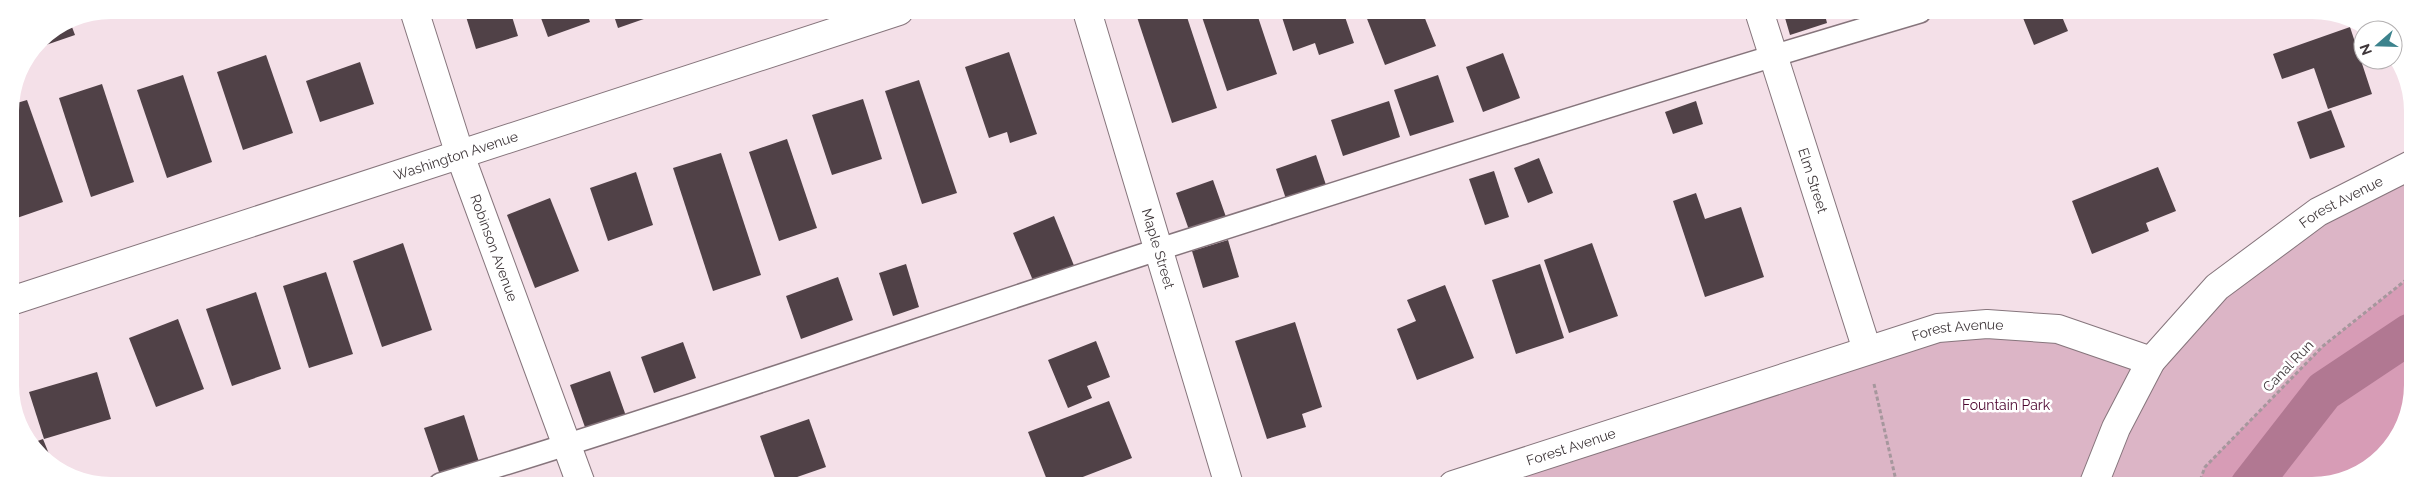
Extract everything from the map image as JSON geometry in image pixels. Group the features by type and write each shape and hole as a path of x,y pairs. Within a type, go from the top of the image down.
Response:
{"street":[{"name":"Robinson Avenue","path":"417,19 460,155 579,477"},
{"name":"Washington Avenue","path":"19,298 875,19"},
{"name":"Maple Street","path":"1089,19 1227,477"},
{"name":"Elm Street","path":"1760,19 1867,350"},
{"name":"Forest Avenue","path":"1478,477 1938,328 1987,324 2058,329 2151,361 2217,287 2318,212 2404,169"},
{"path":"2097,477 2116,428 2151,361"}],"lane":[{"path":"464,477 568,446 1159,250 1772,56 1896,19"}],"path":[{"name":"Canal Run","path":"2202,477 2206,467 2323,346 2404,282"},
{"path":"1867,350 1895,477"}],"green space":[{"name":"Fountain Park","path":"2404,169 2404,282 2323,346 2206,467 2202,477 1479,477 1987,324 2151,361 2217,287"}],"shaded area":[{"path":"2404,282 2403,398 2397,421 2381,446 2358,465 2336,474 2325,476 2201,477 2205,467 2323,346"}],"building":[{"path":"467,19 513,19 518,36 476,49"},
{"path":"541,19 589,19 590,22 548,37"},
{"path":"615,19 644,19 618,28"},
{"path":"1138,19 1188,19 1217,108 1172,123"},
{"path":"1203,19 1259,19 1277,74 1227,91"},
{"path":"1283,19 1346,19 1354,43 1319,55 1315,43 1293,51"},
{"path":"1367,19 1425,19 1436,46 1385,65"},
{"path":"1785,19 1826,19 1827,23 1790,35"},
{"path":"2023,19 2063,19 2068,31 2034,45"},
{"path":"72,27 75,35 48,44 60,34"},
{"path":"2350,27 2353,36 2353,70 2364,70 2372,94 2328,109 2314,68 2282,79 2273,54"},
{"path":"1009,52 1037,134 1010,143 1007,132 989,138 965,67"},
{"path":"1503,53 1520,98 1483,112 1466,67"},
{"path":"266,55 293,133 243,150 217,72"},
{"path":"360,62 374,104 320,122 306,81"},
{"path":"183,75 212,162 167,178 137,90"},
{"path":"1438,75 1454,122 1410,136 1394,90"},
{"path":"919,80 957,193 922,204 885,91"},
{"path":"102,84 134,182 91,197 59,98"},
{"path":"863,99 882,159 832,175 812,115"},
{"path":"27,100 63,202 19,217 19,104"},
{"path":"1389,101 1400,137 1343,156 1331,120"},
{"path":"1696,101 1703,124 1673,134 1665,112"},
{"path":"2331,110 2345,147 2310,159 2297,122"},
{"path":"787,139 817,228 779,241 749,152"},
{"path":"721,153 761,275 713,291 673,168"},
{"path":"1316,155 1328,191 1288,205 1276,169"},
{"path":"1539,158 1553,193 1528,203 1514,168"},
{"path":"2158,167 2176,211 2146,223 2149,231 2092,254 2072,201"},
{"path":"1494,171 1509,217 1485,225 1469,179"},
{"path":"636,172 653,225 608,241 590,188"},
{"path":"1213,180 1226,217 1189,230 1176,193"},
{"path":"1696,193 1705,219 1741,207 1764,277 1705,297 1673,201"},
{"path":"550,198 579,271 535,288 507,215"},
{"path":"1054,216 1077,273 1037,290 1013,233"},
{"path":"1228,240 1239,277 1203,288 1192,251"},
{"path":"403,243 432,330 382,347 353,261"},
{"path":"1592,243 1618,316 1569,333 1544,260"},
{"path":"906,264 919,307 893,316 879,273"},
{"path":"1540,264 1564,338 1516,354 1492,280"},
{"path":"326,272 353,354 309,368 283,286"},
{"path":"838,277 853,320 801,339 786,296"},
{"path":"1445,285 1474,358 1417,380 1397,329 1416,321 1407,300"},
{"path":"256,292 281,369 232,386 206,309"},
{"path":"178,319 204,389 156,407 129,338"},
{"path":"1295,322 1322,407 1302,414 1306,427 1267,439 1235,341"},
{"path":"1096,341 1110,377 1087,386 1092,398 1068,408 1048,360"},
{"path":"683,342 696,378 654,393 641,357"},
{"path":"610,371 626,416 586,430 570,385"},
{"path":"97,372 111,419 44,439 29,392"},
{"path":"1109,401 1132,458 1083,477 1046,477 1028,432"},
{"path":"464,415 479,462 440,475 424,428"},
{"path":"809,419 826,467 797,477 775,477 760,436"},
{"path":"43,439 48,452 46,450 38,441"}],"waterway":[{"path":"2257,477 2324,391 2404,338"}]}
